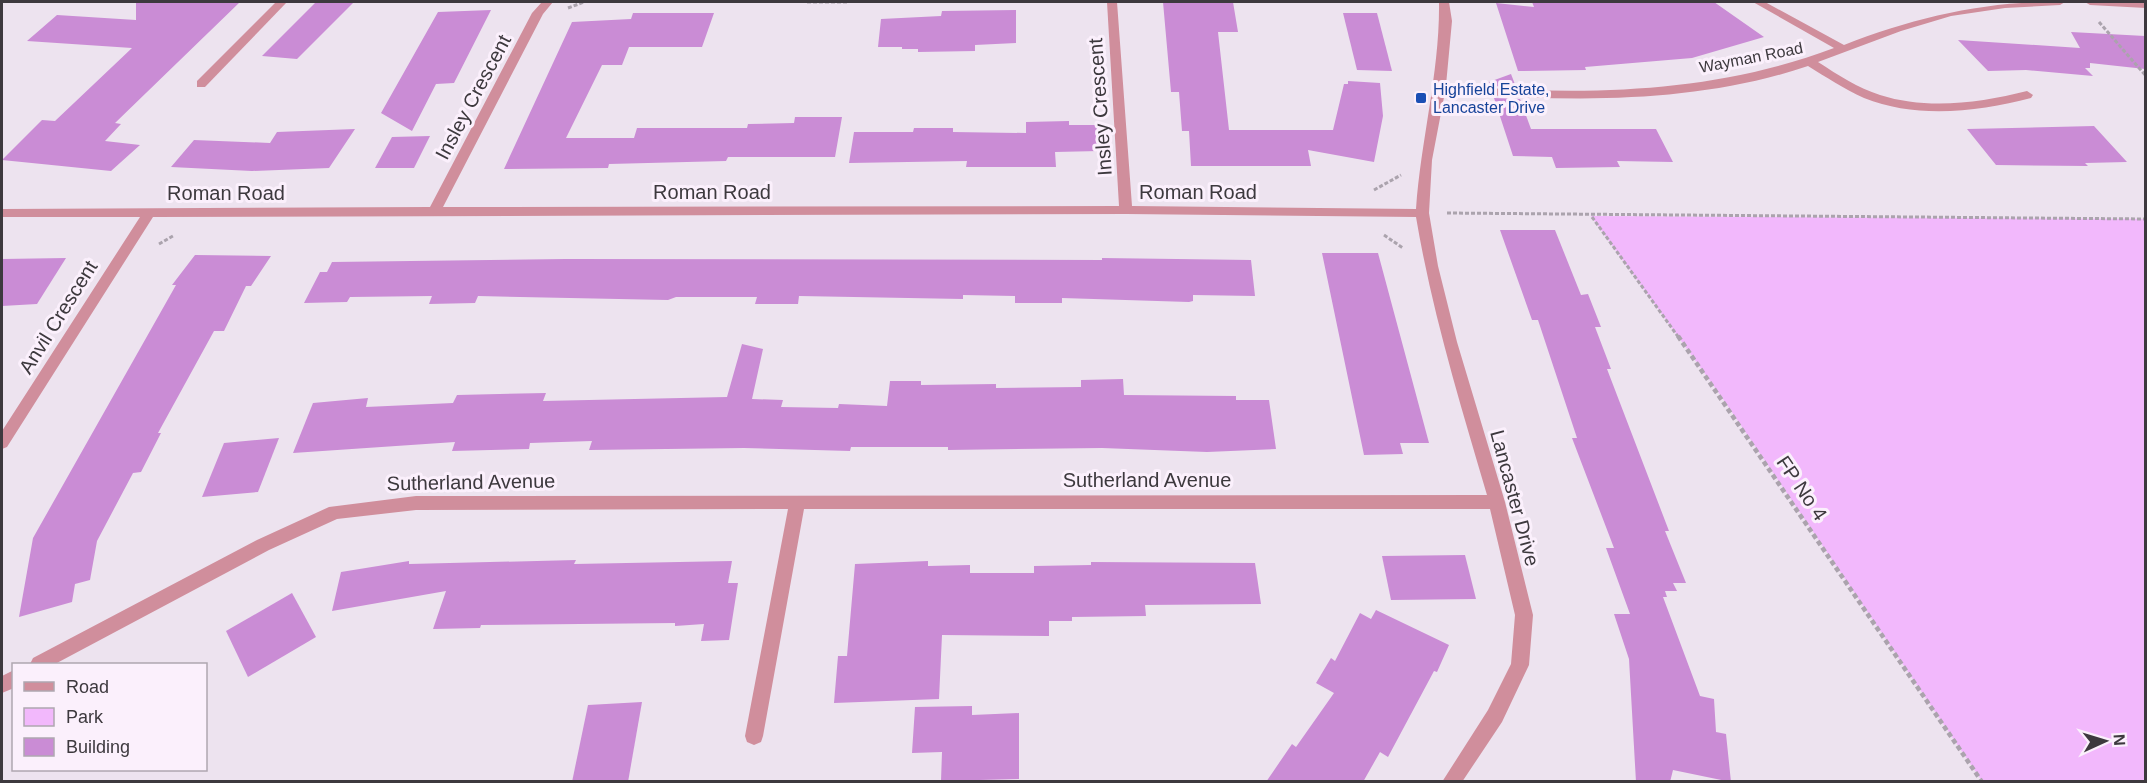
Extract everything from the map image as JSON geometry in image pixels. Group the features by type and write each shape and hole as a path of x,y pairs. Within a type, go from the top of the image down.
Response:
{"street":[{"path":"201,84 282,2"},
{"name":"Insley Crescent","path":"434,212 538,13 548,2"},
{"name":"Insley Crescent","path":"1112,2 1126,210"},
{"name":"Lancaster Drive","path":"1444,2 1446,21 1440,88 1426,160 1422,213 1431,266 1450,342 1497,502 1524,615 1520,665 1495,716 1451,782"},
{"path":"1758,2 1844,49"},
{"name":"Wayman Road","path":"1440,88 1504,94 1584,95 1711,84 1760,76 1812,63 1917,22 1972,9 2060,2"},
{"path":"2090,2 2145,5"},
{"path":"1812,63 1851,87 1878,98 1896,102 1918,105 1999,103 2027,95"},
{"name":"Roman Road","path":"2,213 1126,210 1422,213"},
{"name":"Anvil Crescent","path":"2,443 149,213"},
{"name":"Sutherland Avenue","path":"41,663 263,545 335,512 416,502 1497,502"},
{"path":"754,736 797,503"}],"path":[{"path":"807,2 825,4 848,2"},
{"path":"2095,18 2145,76"},
{"path":"1422,213 2145,219"},
{"name":"FP No 4","path":"1591,216 1721,396 1982,782"}],"green space":[{"path":"1591,216 2145,219 2145,781 1982,781 1721,396"}],"building":[{"path":"136,2 240,2 115,123 121,124 105,141 140,145 111,171 2,160 42,120 55,121 132,48 27,41 57,15 136,20"},
{"path":"316,2 354,2 297,59 262,56"},
{"path":"1163,2 1233,2 1238,32 1218,32 1229,130 1333,130 1344,84 1348,84 1348,81 1380,83 1383,116 1374,162 1308,150 1311,166 1191,166 1189,131 1182,131 1179,92 1171,92"},
{"path":"1532,2 1714,2 1764,37 1692,58 1585,67 1586,70 1518,71 1496,3 1534,7"},
{"path":"491,10 454,83 436,84 412,131 381,113 438,12"},
{"path":"1016,10 1016,43 975,45 975,51 918,52 918,49 902,49 902,47 878,47 881,19 941,16 942,11"},
{"path":"633,13 714,13 702,47 629,47 622,65 602,65 566,138 634,138 637,128 747,128 748,124 794,123 795,117 842,117 835,157 728,157 726,161 609,164 608,168 504,169 572,22 631,19"},
{"path":"1343,13 1377,13 1392,71 1357,70"},
{"path":"2071,32 2145,36 2145,69 2090,63 2090,68 2085,68 2093,76 2026,70 1988,71 1958,40 2080,48"},
{"path":"1511,74 1516,87 1490,86 1489,82"},
{"path":"1494,98 1520,99 1531,129 1656,129 1673,162 1617,161 1620,167 1556,168 1552,157 1513,156"},
{"path":"1069,121 1069,125 1097,125 1099,151 1055,152 1056,167 966,167 967,161 849,163 854,132 913,132 914,128 953,128 953,132 1026,133 1026,122"},
{"path":"2094,126 2127,162 2085,163 2088,166 1996,165 1967,129"},
{"path":"355,129 329,168 252,171 171,167 194,140 270,143 277,132"},
{"path":"430,136 414,168 375,168 392,137"},
{"path":"1500,230 1555,230 1581,295 1588,294 1601,327 1595,327 1611,369 1607,369 1669,531 1665,531 1686,583 1673,583 1677,591 1665,591 1667,597 1663,597 1700,696 1714,699 1716,732 1726,734 1731,782 1673,770 1670,782 1636,782 1629,659 1614,614 1630,614 1606,548 1614,548 1572,438 1577,438 1538,320 1532,320"},
{"path":"1322,253 1378,253 1429,443 1400,443 1403,454 1364,455"},
{"path":"195,255 271,256 251,286 246,286 224,331 214,331 158,433 161,433 141,472 133,473 97,541 90,580 75,584 72,602 19,617 33,538 176,285 172,285"},
{"path":"66,258 37,304 2,306 2,259"},
{"path":"1102,258 1251,260 1255,296 1193,295 1193,301 1189,302 1062,298 1062,303 1015,303 1015,296 963,295 963,299 799,296 798,304 755,304 757,297 676,297 668,300 478,296 475,303 429,304 432,296 350,297 347,302 304,303 320,272 327,272 332,262 566,259 1102,260"},
{"path":"742,344 763,349 752,399 783,400 781,407 838,408 839,404 887,406 890,381 921,381 921,385 996,384 996,388 1081,387 1081,380 1123,379 1124,395 1236,396 1236,400 1269,400 1276,449 1207,452 1102,448 948,450 948,447 851,447 850,451 744,448 589,450 592,441 530,443 529,449 452,451 455,442 293,453 313,403 368,398 366,407 453,403 457,395 546,393 543,401 727,397"},
{"path":"279,438 258,492 202,497 224,443"},
{"path":"1465,555 1476,599 1391,600 1382,556"},
{"path":"576,560 574,564 732,561 728,583 738,583 729,640 701,641 704,624 675,626 675,623 481,625 480,628 433,629 446,591 332,611 341,572 409,561 409,564"},
{"path":"928,561 928,566 970,565 970,573 1034,573 1034,566 1091,565 1091,562 1255,563 1261,604 1145,605 1146,616 1072,617 1072,621 1049,621 1049,636 942,635 939,699 834,703 838,656 847,656 855,564"},
{"path":"292,593 316,637 248,677 226,631"},
{"path":"1376,610 1449,645 1437,672 1434,671 1388,757 1380,752 1363,782 1266,782 1292,744 1296,747 1334,693 1316,683 1331,658 1335,661 1360,613 1371,619"},
{"path":"642,702 628,782 572,782 588,705"},
{"path":"972,706 972,715 1019,713 1019,779 941,781 942,752 912,753 915,707"}],"place":[{"name":"Highfield Estate, Lancaster Drive","path":"1421,98"}]}
